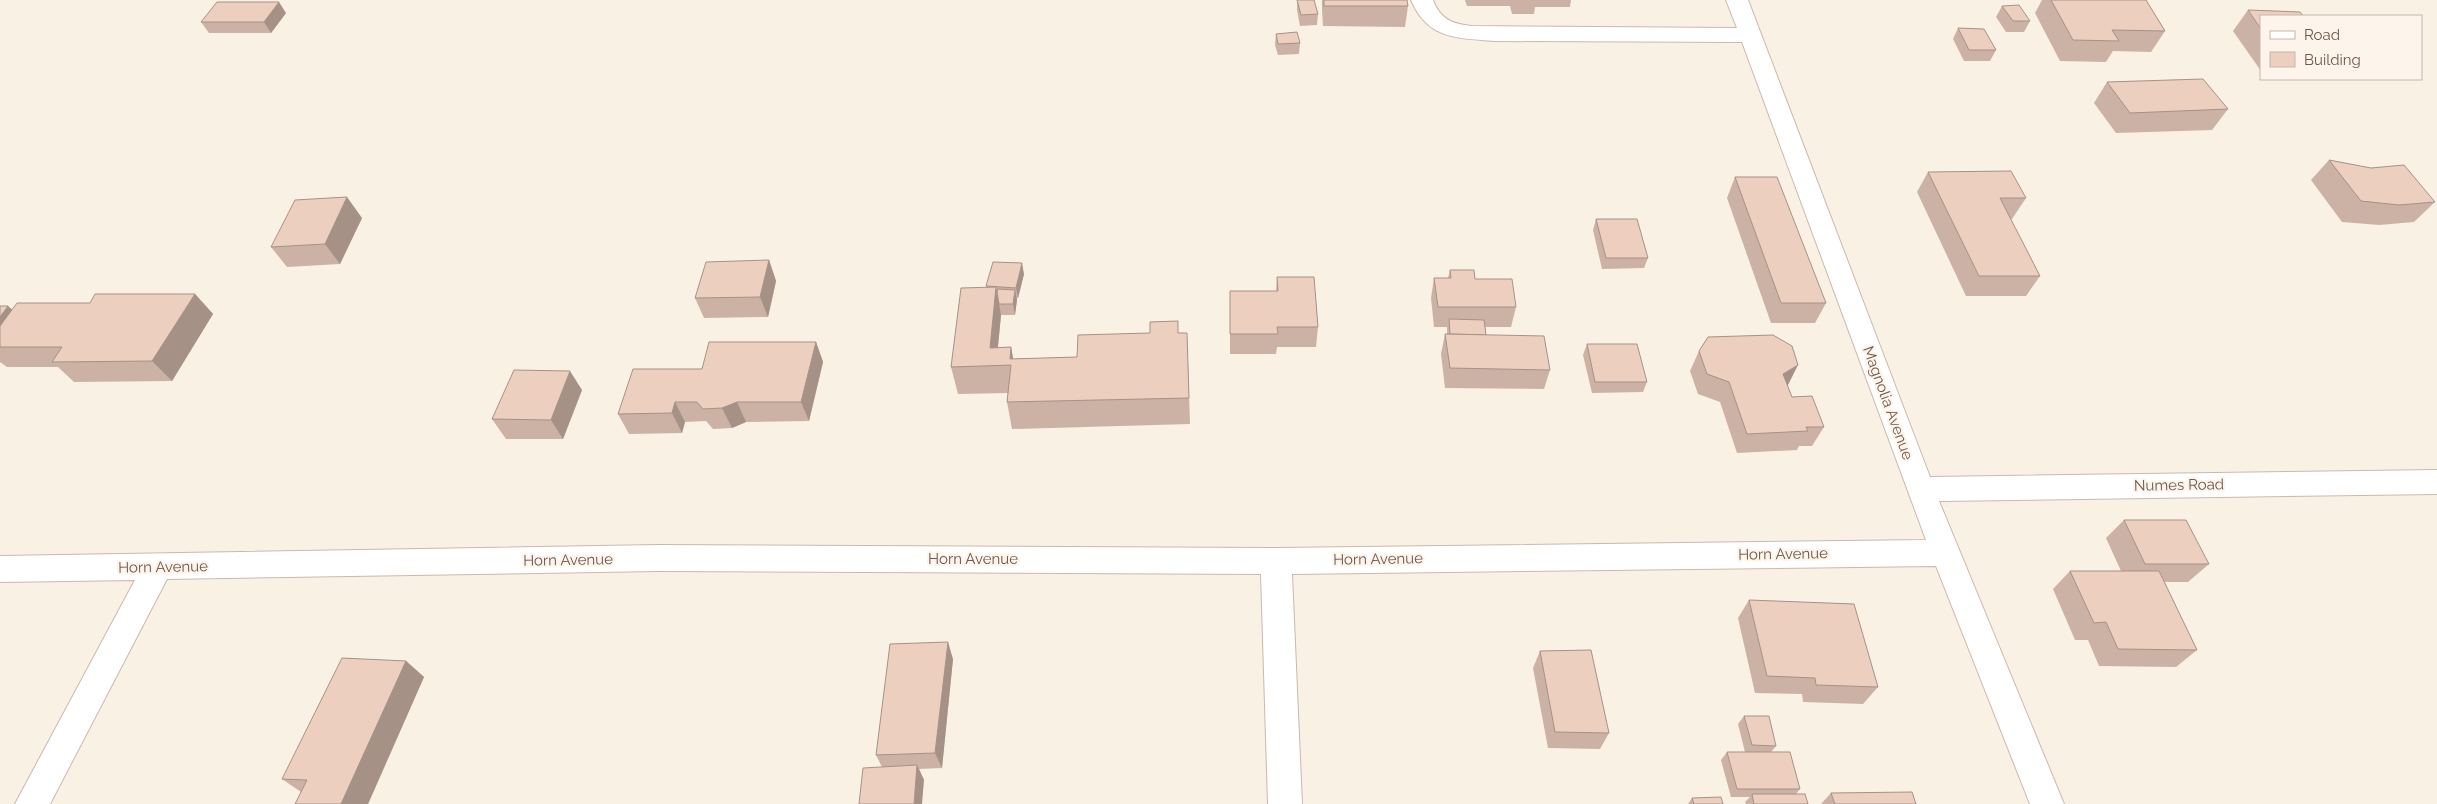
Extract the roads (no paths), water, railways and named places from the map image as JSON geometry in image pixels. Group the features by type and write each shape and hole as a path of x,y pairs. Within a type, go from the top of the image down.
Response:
{"street":[{"path":"1422,0 1426,14 1440,26 1459,31 1495,34 1751,34"},
{"name":"Magnolia Avenue","path":"1737,0 1920,489 2047,804"},
{"name":"Numes Road","path":"1920,489 2437,482"},
{"name":"Horn Avenue","path":"0,569 659,558 1276,561 1945,553"},
{"path":"1276,561 1285,804"},
{"path":"32,804 158,567"}]}
